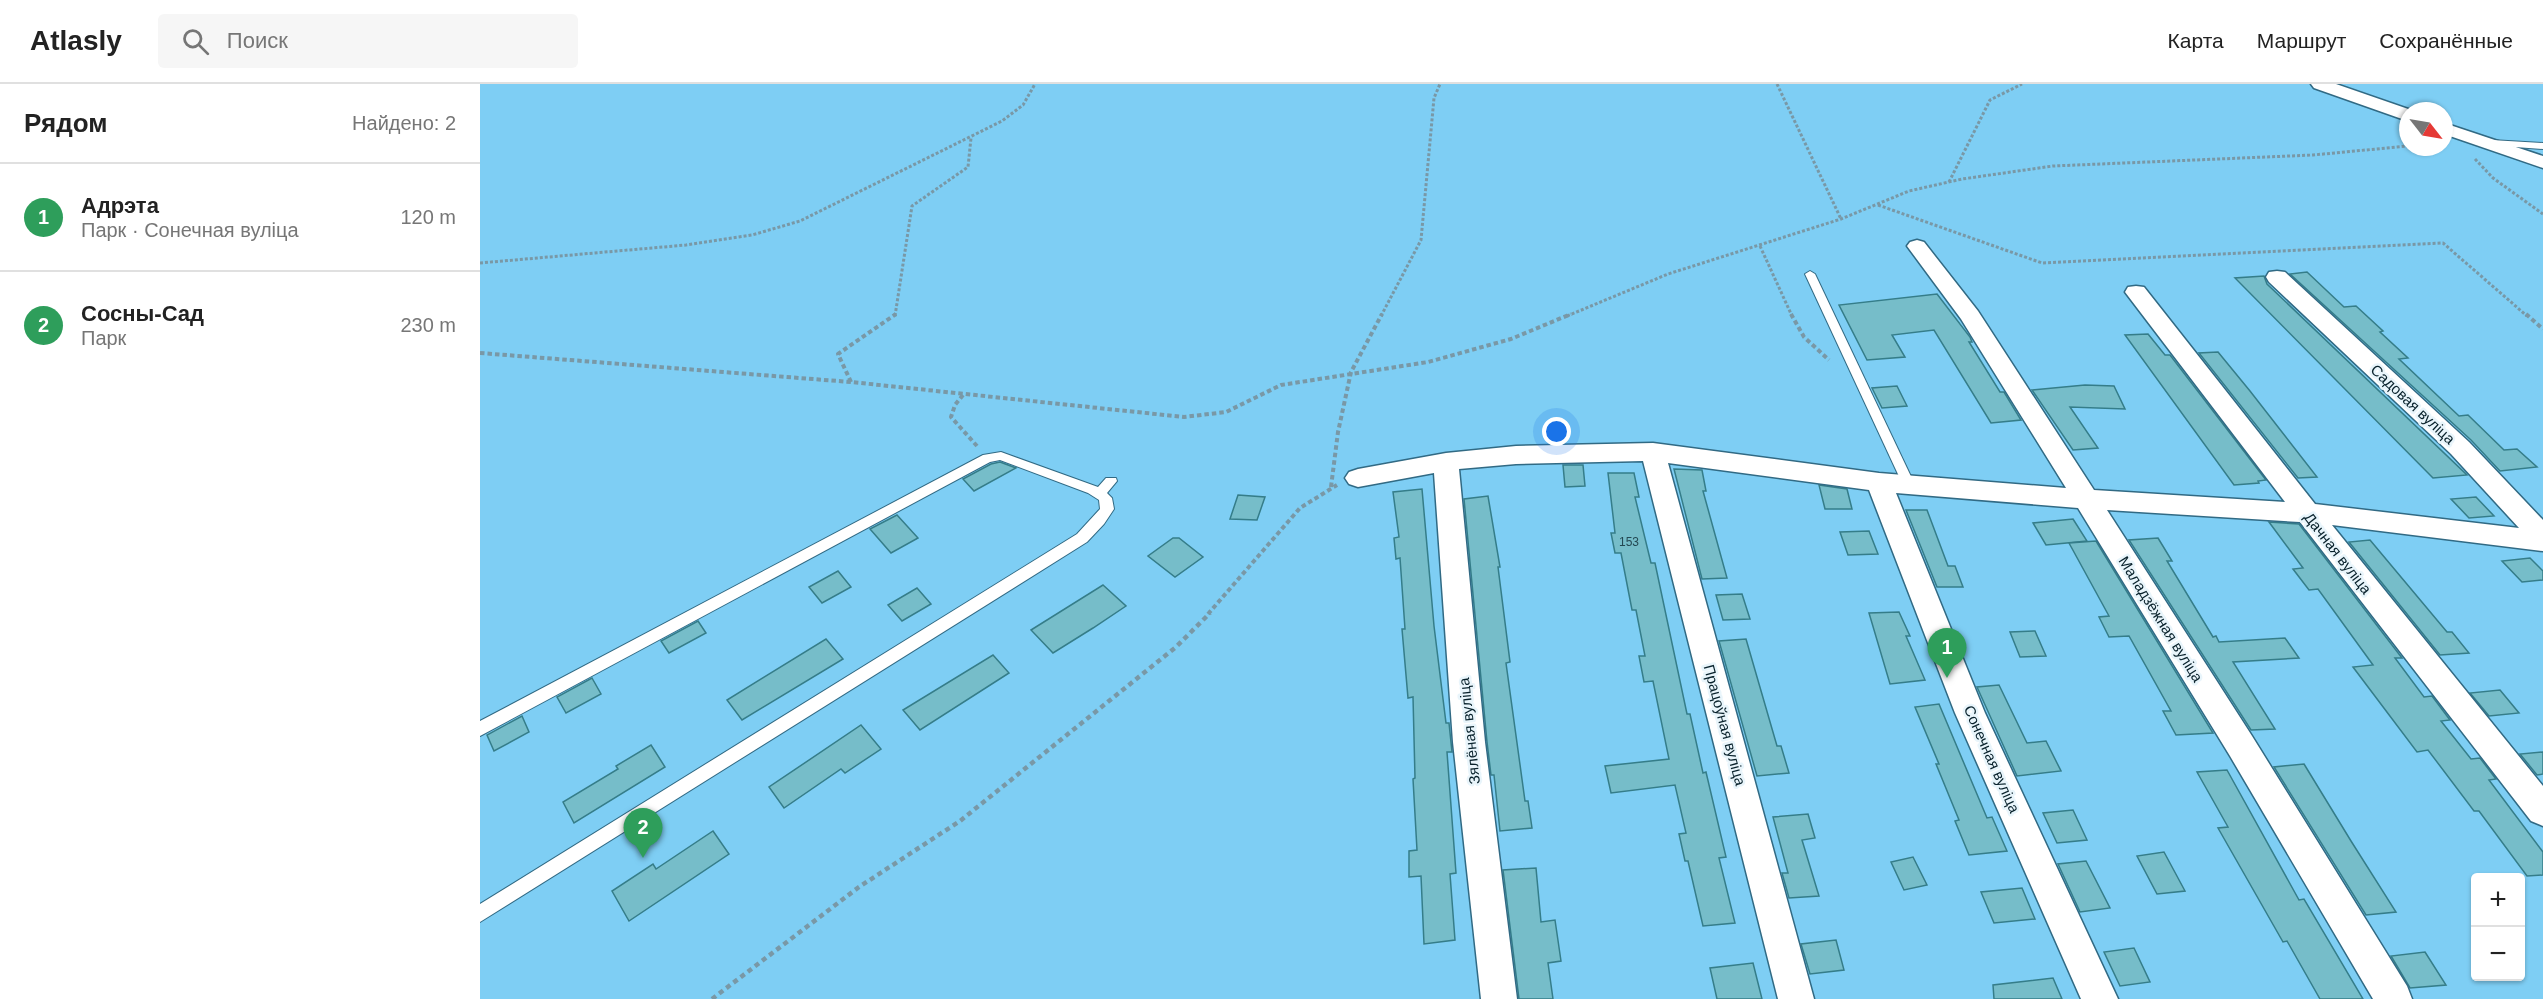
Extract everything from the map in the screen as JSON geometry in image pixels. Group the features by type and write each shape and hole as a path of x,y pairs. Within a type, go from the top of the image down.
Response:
{"street":[{"path":"2320,84 2399,112"},
{"path":"2453,131 2543,162"},
{"name":"Маладзёжная вуліца","path":"1917,246 1970,316 2086,499 2241,746 2394,999"},
{"name":"Садовая вуліца","path":"2277,277 2460,448 2543,539"},
{"name":"Дачная вуліца","path":"2136,292 2307,513 2543,811"},
{"path":"1358,478 1446,462 1516,455 1653,452 1894,483 2086,499 2307,513 2543,539"},
{"name":"Працоўная вуліца","path":"1653,452 1796,999"},
{"name":"Зялёная вуліца","path":"1446,462 1469,742 1499,999"},
{"name":"Сонечная вуліца","path":"1894,483 1970,712 2100,999"}],"lane":[{"path":"2487,143 2543,146"},
{"path":"1810,274 1894,483"},
{"path":"480,729 987,458 1000,456 1093,490 1105,498 1107,509 1082,538 480,914"},
{"path":"1099,494 1111,481"}],"path":[{"path":"480,263 686,245 752,235 800,221 1002,121 1023,105 1035,84"},
{"path":"1330,487 1338,432 1351,372 1421,240 1434,98 1440,84"},
{"path":"1777,84 1841,219"},
{"path":"1948,182 1990,100 2022,84"},
{"path":"851,382 838,354 896,315 912,206 968,167 971,137"},
{"path":"480,353 851,382 1184,417 1210,415 1231,410 1264,390 1281,385 1351,372 1428,362 1511,339 1668,274 1841,219 1909,191 1948,182 2053,166 2313,155 2399,147"},
{"path":"2472,156 2493,178 2543,214"},
{"path":"1877,204 2042,263 2443,243 2543,329"},
{"path":"1760,246 1784,302 1804,337 1829,360"},
{"path":"963,394 955,405 951,417 987,458"},
{"path":"712,999 859,887 960,821 1167,655 1218,604 1300,508 1330,487 1358,478"}],"shaded area":[{"path":"480,84 2543,84 2543,999 480,999"}],"building":[{"path":"2307,272 2344,307 2356,306 2383,331 2380,332 2408,358 2399,359 2459,416 2468,415 2504,450 2517,449 2537,467 2500,471 2471,440 2290,274"},
{"path":"2264,276 2267,284 2467,475 2433,478 2235,278"},
{"path":"1937,294 1970,337 1972,342 1969,342 2000,392 2004,392 2021,420 1991,423 1934,330 1892,335 1905,357 1867,360 1839,305"},
{"path":"2148,334 2165,355 2170,355 2266,480 2258,481 2259,483 2234,485 2125,335"},
{"path":"2218,352 2317,477 2298,478 2199,353"},
{"path":"2085,385 2114,386 2125,409 2070,407 2098,448 2073,450 2032,390"},
{"path":"1897,386 1907,406 1882,408 1872,388"},
{"path":"1000,462 1016,468 974,491 963,479 991,464"},
{"path":"1563,465 1583,465 1585,486 1565,487"},
{"path":"1674,469 1702,470 1706,491 1703,491 1727,578 1702,579"},
{"path":"1608,473 1634,473 1639,497 1635,497 1651,563 1655,563 1687,714 1690,714 1703,773 1706,772 1726,857 1719,858 1735,923 1703,926 1688,861 1685,861 1679,834 1686,833 1675,785 1611,793 1605,766 1669,759 1653,681 1644,682 1639,656 1645,656 1636,610 1632,610 1621,553 1615,553 1611,533 1615,533"},
{"path":"1819,485 1847,489 1852,509 1825,509"},
{"path":"1422,489 1434,626 1446,723 1449,723 1452,752 1447,752 1456,873 1450,874 1455,940 1424,944 1421,876 1409,877 1409,851 1417,850 1413,779 1415,778 1413,697 1408,698 1402,629 1405,629 1400,558 1396,559 1394,538 1399,537 1393,492"},
{"path":"1238,495 1265,497 1257,520 1230,519"},
{"path":"1488,496 1500,567 1498,567 1510,662 1506,663 1525,801 1528,801 1532,828 1500,831 1494,775 1491,775 1487,742 1464,499"},
{"path":"2476,497 2494,516 2469,518 2451,499"},
{"path":"1906,510 1927,510 1948,566 1955,566 1963,587 1937,587"},
{"path":"897,515 918,538 891,553 870,529"},
{"path":"2073,519 2087,541 2046,545 2033,523"},
{"path":"2269,522 2299,524 2402,658 2395,658 2424,697 2432,696 2450,720 2441,721 2471,759 2480,758 2496,779 2489,780 2543,852 2543,875 2527,876 2479,811 2474,811 2428,750 2417,752 2353,667 2373,665 2318,589 2309,590 2293,569 2303,568"},
{"path":"1869,531 1878,554 1848,555 1840,532"},
{"path":"1173,538 1179,538 1203,557 1175,577 1148,556"},
{"path":"2158,538 2172,561 2167,561 2213,637 2216,636 2219,642 2285,638 2299,658 2233,662 2275,729 2251,730 2129,540"},
{"path":"2370,540 2447,632 2452,632 2469,653 2440,655 2349,542"},
{"path":"2096,541 2213,733 2176,735 2163,711 2171,711 2129,636 2109,637 2099,617 2109,616 2069,543"},
{"path":"2530,558 2543,571 2543,580 2522,582 2502,561"},
{"path":"838,571 851,587 822,603 809,587"},
{"path":"1103,585 1126,606 1053,653 1031,630"},
{"path":"917,588 931,604 902,621 888,605"},
{"path":"1742,594 1750,619 1723,620 1716,595"},
{"path":"1899,612 1910,636 1906,636 1925,680 1890,684 1869,613"},
{"path":"698,621 706,633 669,653 661,641"},
{"path":"2035,631 2046,656 2020,657 2010,632"},
{"path":"826,639 843,659 742,720 727,700"},
{"path":"1746,639 1777,746 1781,746 1789,773 1757,776 1719,641"},
{"path":"993,655 1009,673 920,730 903,710"},
{"path":"592,678 601,694 566,713 557,697"},
{"path":"1999,685 2027,743 2046,741 2061,771 2017,776 1977,687"},
{"path":"2500,690 2519,713 2489,716 2470,693"},
{"path":"1939,704 1987,818 1992,817 2007,851 1969,855 1955,821 1959,820 1936,764 1939,764 1915,707"},
{"path":"522,716 529,732 494,751 487,735"},
{"path":"861,725 881,749 845,773 841,769 784,808 769,787"},
{"path":"651,745 665,767 574,823 563,802 618,769 616,766"},
{"path":"2543,752 2543,774 2537,775 2520,754"},
{"path":"2304,764 2396,912 2366,915 2274,767"},
{"path":"2227,770 2299,900 2304,899 2363,999 2320,999 2287,941 2283,942 2218,828 2228,827 2197,772"},
{"path":"2073,810 2087,840 2057,843 2043,813"},
{"path":"1808,814 1815,838 1802,840 1819,896 1789,898 1782,873 1788,873 1773,817"},
{"path":"713,831 729,854 629,921 612,891 653,864 656,869"},
{"path":"2164,852 2185,891 2157,894 2137,856"},
{"path":"1913,857 1927,885 1904,890 1891,862"},
{"path":"2086,861 2110,908 2080,912 2058,864"},
{"path":"1536,868 1541,922 1555,920 1561,961 1548,963 1553,999 1519,999 1503,870"},
{"path":"2022,888 2035,919 1994,923 1981,892"},
{"path":"1836,940 1844,970 1810,974 1801,944"},
{"path":"2134,948 2150,982 2120,986 2104,952"},
{"path":"2425,952 2446,985 2410,988 2391,956"},
{"path":"1753,963 1762,999 1717,999 1710,968"},
{"path":"2053,978 2062,999 1994,999 1993,985"}],"place":[{"name":"Адрэта","path":"1947,678"},
{"name":"Сосны-Сад","path":"643,858"}]}
